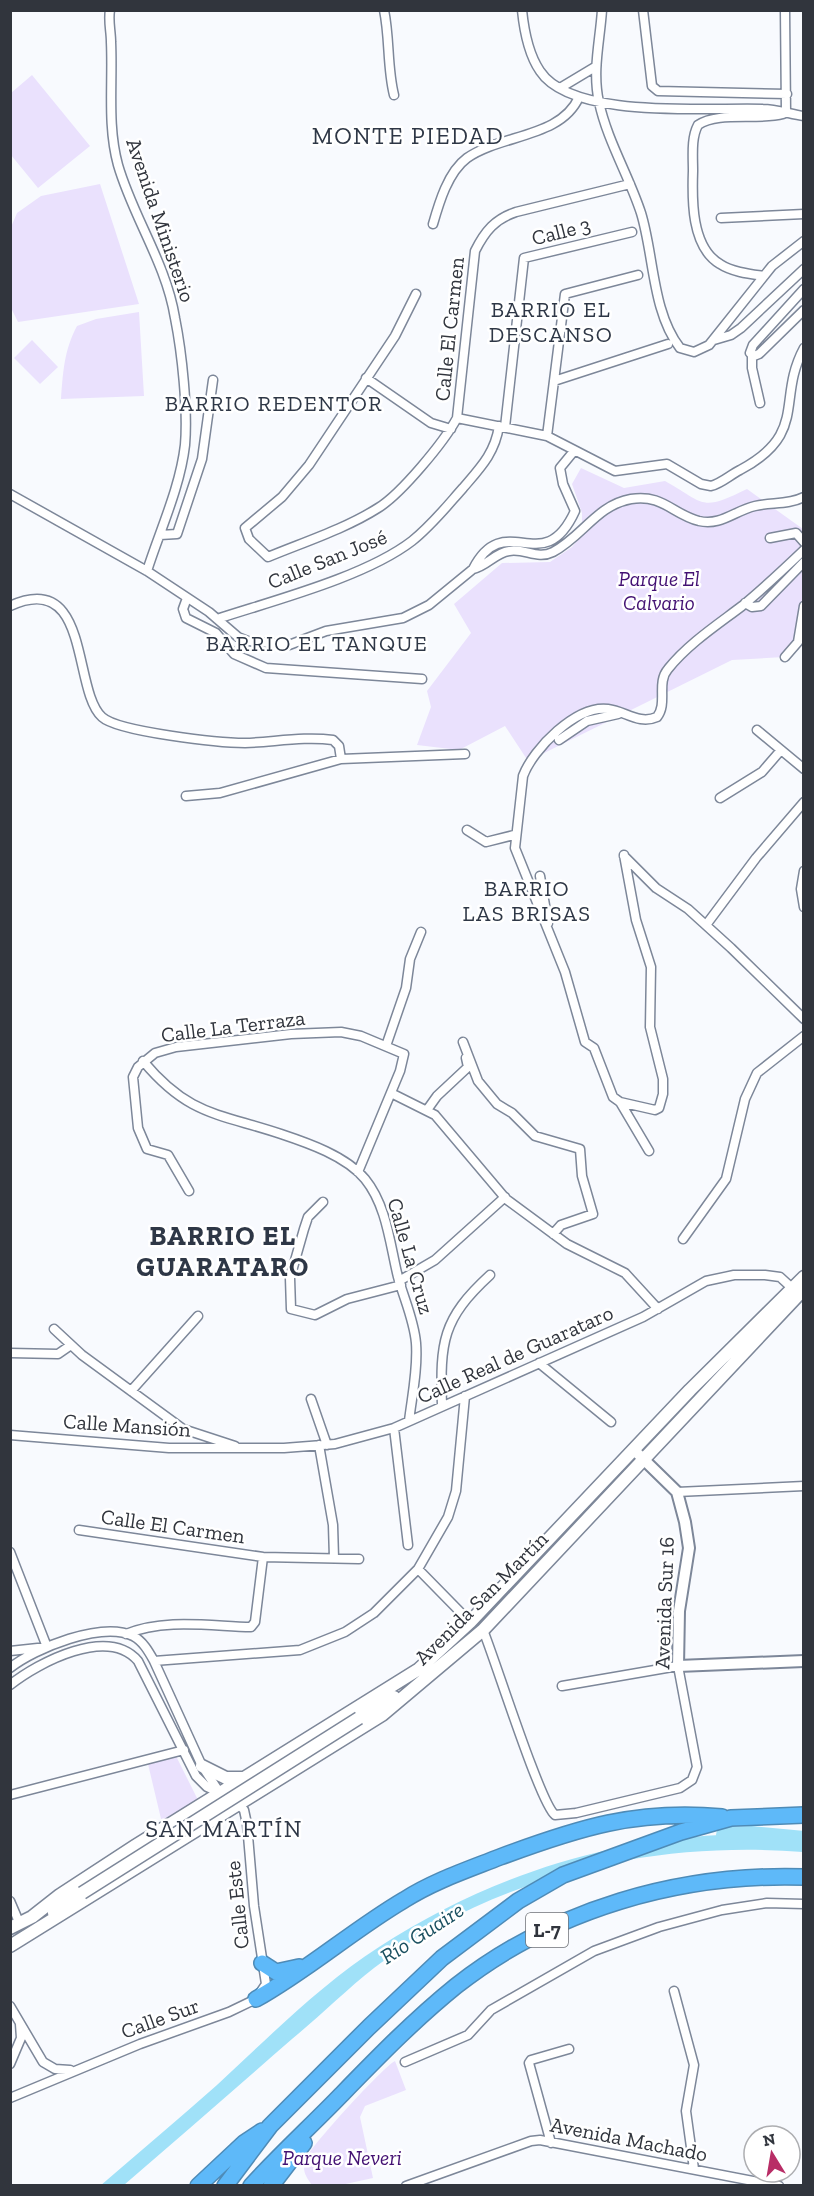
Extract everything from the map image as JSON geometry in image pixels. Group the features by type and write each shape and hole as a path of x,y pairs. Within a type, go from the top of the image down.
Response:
{"highway":[{"path":"256,1999 432,1884 546,1840 609,1821 633,1817 699,1815 731,1818"},
{"name":"L-7","path":"225,2186 270,2126 442,1958 490,1921 563,1875 681,1832 731,1818 804,1815"},
{"name":"L-7","path":"251,2186 376,2057 458,1985 549,1929 598,1908 702,1881 804,1877"},
{"path":"262,1963 276,1972 308,1965"},
{"path":"271,2186 341,2095"},
{"path":"198,2186 243,2142 270,2126"}],"main road":[{"name":"Avenida San Martín","path":"10,1946 382,1715 432,1675 483,1630 645,1460 798,1289 804,1277"},
{"name":"Avenida San Martín","path":"15,1925 32,1917 67,1890 411,1675 470,1622 634,1450 798,1289"},
{"path":"373,1709 411,1675"},
{"path":"32,1917 82,1893 373,1709 432,1675"},
{"path":"201,1766 226,1778 244,1778"},
{"path":"30,1934 69,1900"}],"street":[{"path":"384,10 389,38 388,69 394,95"},
{"path":"522,10 531,51 540,72 560,88 579,97 599,103 766,109 804,116"},
{"path":"602,10 596,67 599,103 643,220 654,281 673,336 680,348 689,351 705,348 714,340 772,266 804,241"},
{"path":"643,10 652,86 658,92 787,94"},
{"path":"785,10 786,113"},
{"name":"Avenida Ministerio","path":"107,13 115,152 168,290 179,352 185,446 160,535 147,571"},
{"path":"560,88 596,67"},
{"path":"433,224 441,198 467,158 559,121 574,109 579,97"},
{"path":"764,276 720,264 707,253 693,216 694,144 699,125 710,119 771,117 786,113"},
{"name":"Calle El Carmen","path":"366,378 297,481 245,528 249,539 268,557 378,508 414,474 450,429 457,418 475,251 482,236 495,222 516,212 630,184"},
{"path":"721,218 804,214"},
{"name":"Calle 3","path":"502,426 524,258 632,232"},
{"path":"714,340 731,335 741,328 804,269"},
{"path":"547,436 565,294 638,275"},
{"path":"760,404 750,350 804,289"},
{"path":"416,294 395,336 366,378 431,423 450,429"},
{"path":"752,355 759,354 804,310"},
{"path":"554,381 668,344"},
{"path":"457,418 547,436 615,471 667,464 701,484 715,485 758,460 775,444 789,412 796,365 804,348"},
{"path":"160,535 177,534 188,503 202,459 213,380"},
{"name":"Calle San José","path":"217,619 362,569 401,549 433,523 486,460 502,426"},
{"path":"10,494 147,571 243,639 289,645 326,631 411,615 429,605 473,570 485,552 500,542 513,541 536,546 561,535 575,511 563,484 560,468 574,451"},
{"path":"473,570 482,567 506,551 539,556 552,553 598,514 629,500 659,500 694,519 709,523 725,520 756,506 804,497"},
{"path":"770,538 796,532 804,542"},
{"path":"649,1151 620,1102 613,1097 594,1048 585,1042 569,984 518,859 514,835 526,768 558,729 589,711 608,709 643,720 657,717 662,706 662,681 668,669 692,645 745,603 804,550"},
{"path":"745,603 752,607 761,606 804,562"},
{"path":"187,598 183,609 186,618 216,633 234,654 257,665 292,671 422,679"},
{"path":"10,606 24,601 43,601 67,616 76,640 91,699 95,709 108,721 132,729 242,743 333,740 339,746 342,759"},
{"path":"785,657 798,642 804,606"},
{"path":"559,740 598,717 625,715"},
{"path":"757,730 804,769"},
{"path":"720,798 762,772 781,750"},
{"path":"186,796 220,793 342,759 465,754"},
{"path":"706,925 756,858 804,802"},
{"path":"467,831 486,842 514,835"},
{"path":"620,1102 655,1110 659,1108 663,1094 663,1079 650,1027 651,967 636,920 624,855 656,888 688,909 706,925 804,1018"},
{"path":"804,871 801,889 804,907"},
{"path":"540,876 549,933"},
{"path":"386,1046 406,988 410,959 422,932"},
{"name":"Calle La Terraza","path":"189,1191 168,1155 147,1149 138,1128 133,1077 143,1061 155,1053 176,1047 291,1034 352,1034 404,1054 391,1093"},
{"path":"683,1239 713,1201 731,1169 745,1099 757,1073 804,1036"},
{"path":"427,1110 436,1096 468,1067 463,1045 478,1081 497,1104 512,1113 535,1136 580,1149 582,1176 593,1214 561,1225 553,1234"},
{"name":"Calle La Cruz","path":"143,1061 169,1090 201,1109 222,1119 301,1142 339,1159 358,1172 371,1188 382,1211 416,1342 409,1421"},
{"path":"358,1172 391,1093 427,1110 443,1123 505,1197 553,1234 625,1273 658,1309"},
{"path":"323,1202 310,1214 306,1223 290,1278 291,1309 315,1315 347,1299 400,1283 435,1260 505,1197"},
{"path":"442,1405 441,1364 445,1336 467,1298 490,1275"},
{"name":"Calle Real de Guarataro","path":"241,1448 323,1445 394,1428 658,1309 706,1281 734,1275 780,1277 798,1289"},
{"path":"131,1391 198,1316"},
{"path":"54,1329 71,1345 183,1429 241,1448"},
{"path":"10,1353 58,1354 71,1345"},
{"path":"539,1363 611,1422"},
{"path":"154,1661 300,1650 345,1632 374,1613 418,1569 453,1503 465,1396"},
{"path":"311,1399 323,1445 333,1525 334,1558"},
{"path":"394,1428 408,1545"},
{"name":"Calle Mansión","path":"10,1435 135,1447 241,1448"},
{"path":"634,1450 677,1492 804,1486"},
{"name":"Avenida Sur 16","path":"483,1630 550,1811 555,1815 576,1813 680,1788 692,1780 697,1767 678,1666 679,1611 689,1548 677,1492"},
{"name":"Calle El Carmen","path":"79,1530 263,1557 359,1559"},
{"path":"10,1552 47,1647"},
{"name":"Calle El Carmen","path":"126,1634 143,1627 168,1624 251,1627 255,1622 263,1557"},
{"path":"418,1569 470,1622"},
{"path":"10,1651 47,1647 90,1635 126,1634 144,1646 154,1661 201,1766 220,1793"},
{"path":"10,1668 47,1647"},
{"path":"10,1685 40,1664 70,1653 106,1647 123,1648 138,1661 201,1782 241,1804"},
{"path":"562,1686 678,1666 804,1661"},
{"path":"10,1795 184,1750"},
{"name":"Calle Este","path":"241,1804 248,1824 254,1906 266,1984 256,1999"},
{"path":"10,1901 15,1925"},
{"path":"405,2062 468,2035 491,2010 594,1951 659,1927 723,1910 767,1903 804,1904"},
{"path":"674,1990 694,2065 686,2111 694,2169"},
{"name":"Calle Sur","path":"10,2098 256,1999"},
{"path":"10,2006 39,2058 47,2065 65,2071 77,2070"},
{"path":"10,2064 21,2038 20,2023"},
{"path":"551,2144 529,2063 531,2060 569,2049"},
{"name":"Avenida Machado","path":"406,2186 531,2141 779,2186"}],"green space":[{"path":"32,75 90,146 38,188 11,155 11,93"},
{"path":"100,184 139,304 18,322 10,306 11,227 17,213 41,196"},
{"path":"139,312 144,396 61,399 67,353 77,326 96,319"},
{"path":"32,340 58,367 40,384 14,358"},
{"name":"Parque El Calvario","path":"581,468 624,488 665,481 697,500 711,503 747,489 803,529 803,630 784,657 732,660 528,761 505,726 459,750 417,745 431,707 427,691 471,633 454,604 502,563 550,562 572,547 582,535 582,513 572,484"},
{"path":"176,1756 199,1802 162,1823 148,1764"},
{"name":"Parque Neveri","path":"395,2061 406,2090 365,2106 360,2117 373,2178 341,2185 312,2185 304,2171 305,2160 309,2153 362,2092"}],"water":[{"path":"720,1835 803,1835 803,1852 747,1850 691,1852 634,1859 578,1871 523,1887 471,1909 421,1936 374,1968 124,2185 100,2186 336,1978 418,1923 500,1884 585,1855 674,1839"}],"waterway":[{"name":"Río Guaire","path":"724,1835 751,1834 804,1839"}],"district":[{"name":"MONTE PIEDAD","path":"408,135"},
{"name":"BARRIO EL DESCANSO","path":"551,322"},
{"name":"BARRIO REDENTOR","path":"274,403"},
{"name":"BARRIO EL TANQUE","path":"317,643"},
{"name":"BARRIO LAS BRISAS","path":"527,900"},
{"name":"BARRIO EL GUARATARO","path":"223,1252"},
{"name":"SAN MARTÍN","path":"224,1828"}]}
